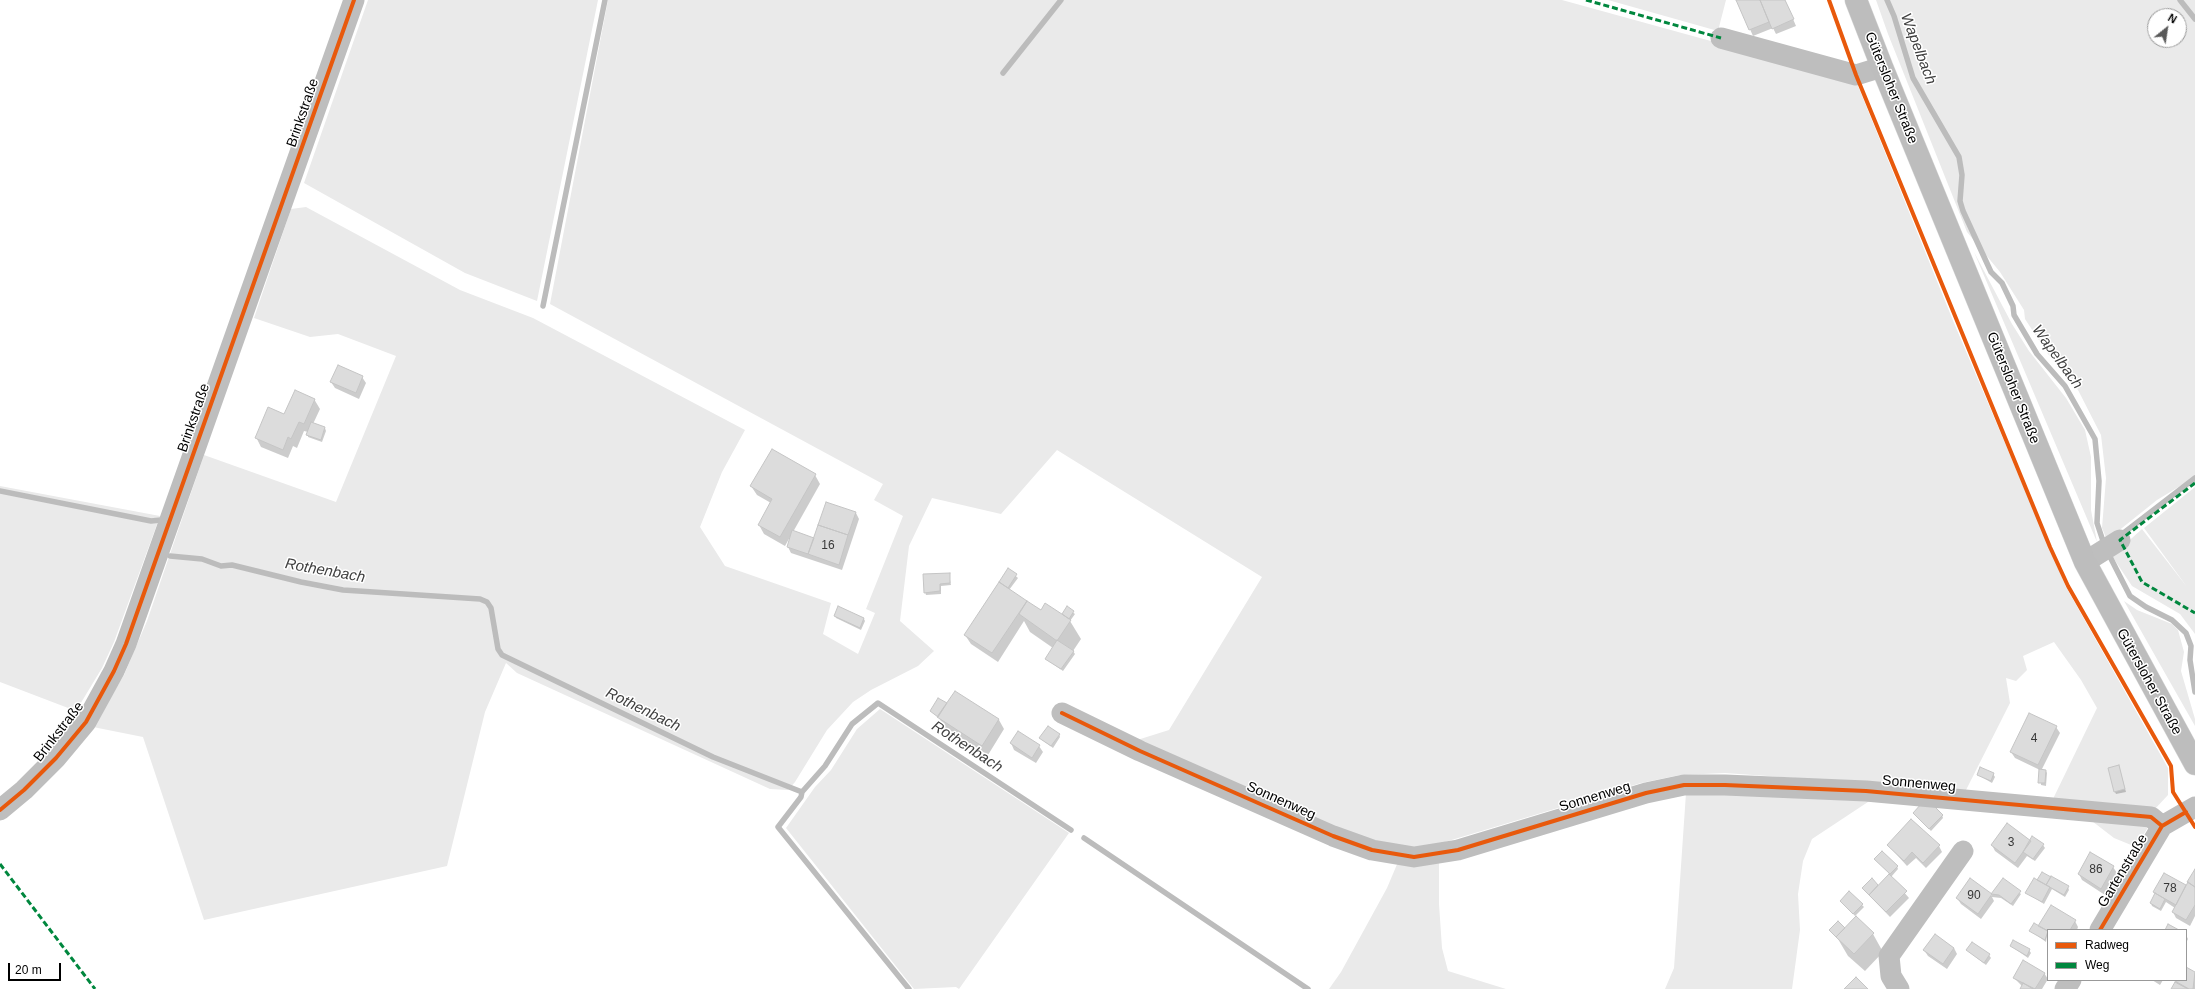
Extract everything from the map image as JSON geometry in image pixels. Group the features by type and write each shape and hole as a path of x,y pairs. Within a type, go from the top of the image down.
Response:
{"main road":[{"name":"Gütersloher Straße","path":"1856,0 1882,67 2085,562 2195,764"}],"street":[{"name":"Brinkstraße","path":"0,810 24,790 56,758 86,722 114,671 126,644 354,0"},
{"path":"1721,38 1856,75 1882,67"},
{"path":"2085,562 2120,540"},
{"name":"Sonnenweg","path":"1062,713 1140,750 1333,836 1372,850 1414,857 1458,850 1646,793 1684,785 1866,790 2151,817 2162,826"},
{"name":"Gartenstraße","path":"2101,929 2162,826 2195,807"},
{"path":"1899,989 1891,976 1889,956 1963,851"}],"shaded area":[{"path":"368,0 598,0 537,301 465,273 304,183"},
{"path":"608,0 1562,0 1856,81 1954,323 2066,587 2168,768 2168,795 2154,810 2052,801 2097,708 2081,680 2054,642 2023,656 2027,670 2016,681 2006,678 2010,703 1966,790 1725,773 1680,775 1641,783 1415,851 1372,843 1134,741 1169,730 1262,577 1057,450 1001,514 932,498 909,546 900,621 934,651 918,666 871,690 853,702 827,730 795,782 788,790 770,789 517,673 506,663 485,712 447,866 204,920 143,737 93,727 124,675 147,621 204,455 336,502 396,356 338,334 310,337 254,318 291,209 306,207 460,290 533,318 745,430 722,472 700,527 725,566 831,603 823,634 858,654 875,613 866,609 903,516 874,500 883,484 550,304"},
{"path":"1608,0 1726,0 1718,31"},
{"path":"1876,0 2195,0 2195,477 2157,500 2107,540 2102,528 2106,478 2101,435 2078,390 2048,354 2025,319 2024,310 2000,272 1967,232 1888,34"},
{"path":"1974,252 2012,324 2029,351 2066,398 2085,430 2091,457 2091,510 2097,542"},
{"path":"0,486 160,516 114,642 102,668 76,711 0,682"},
{"path":"2195,487 2195,634 2180,614 2132,586 2112,556 2142,529 2187,587 2144,528"},
{"path":"2124,601 2137,610 2172,624 2178,630 2184,652 2181,671 2195,719 2195,726"},
{"path":"880,709 1069,833 959,989 956,987 914,989 786,828 815,787 831,770 857,729"},
{"path":"1686,793 1874,798 1812,839 1803,861 1798,894 1800,930 1792,989 1665,989 1674,968"},
{"path":"2088,818 2150,824 2136,847 2114,838"},
{"path":"1439,860 1439,904 1442,948 1448,971 1506,989 1329,989 1341,972 1387,888 1398,862"}],"building":[{"path":"1736,0 1760,0 1769,22 1749,30"},
{"path":"1760,0 1785,0 1794,19 1772,29"},
{"path":"338,365 363,376 356,393 330,382"},
{"path":"295,390 315,399 304,424 299,422 291,439 288,437 283,450 255,438 268,407 284,414"},
{"path":"311,422 325,427 321,440 306,435"},
{"path":"772,449 816,474 780,537 758,525 772,499 750,486"},
{"path":"826,502 856,512 848,535 818,525"},
{"path":"818,525 848,535 839,565 808,554"},
{"path":"792,530 814,538 808,554 787,547"},
{"path":"1008,568 1017,574 1008,588 999,582"},
{"path":"950,573 950,583 940,584 940,591 924,593 923,574"},
{"path":"999,582 1027,601 992,653 964,635"},
{"path":"1027,601 1041,610 1045,603 1071,620 1057,641 1019,614"},
{"path":"838,606 864,618 860,628 834,616"},
{"path":"1067,606 1074,611 1069,619 1062,614"},
{"path":"1057,640 1074,651 1061,669 1045,659"},
{"path":"955,691 999,719 982,746 937,717"},
{"path":"938,698 947,703 938,717 930,711"},
{"path":"2029,713 2057,726 2038,765 2010,752"},
{"path":"1048,726 1060,734 1051,746 1039,738"},
{"path":"1018,731 1040,745 1032,758 1010,743"},
{"path":"2119,765 2125,789 2114,792 2108,768"},
{"path":"1980,767 1994,773 1991,781 1977,775"},
{"path":"2039,769 2046,770 2045,783 2038,783"},
{"path":"1922,803 1933,805 1943,815 1929,829 1913,813"},
{"path":"1911,819 1940,845 1923,863 1912,852 1904,861 1887,845"},
{"path":"2007,823 2031,841 2015,863 1991,845"},
{"path":"2032,836 2044,844 2033,859 2023,852"},
{"path":"1882,851 1898,866 1890,874 1874,859"},
{"path":"2090,852 2114,866 2101,889 2078,874"},
{"path":"2195,869 2195,887 2187,882"},
{"path":"2042,872 2051,877 2046,885 2037,880"},
{"path":"2164,873 2186,885 2176,905 2153,892"},
{"path":"1889,874 1907,891 1886,912 1869,895"},
{"path":"2051,876 2069,886 2064,895 2046,885"},
{"path":"1872,878 1878,885 1869,895 1862,888"},
{"path":"1970,878 1992,894 1978,914 1956,898"},
{"path":"2003,878 2021,891 2011,904 1999,895 1991,894"},
{"path":"2034,878 2050,887 2042,902 2025,893"},
{"path":"2188,882 2195,887 2195,905 2186,920 2172,912"},
{"path":"1849,891 1863,904 1853,914 1840,901"},
{"path":"2155,893 2165,899 2160,909 2150,903"},
{"path":"2051,905 2076,920 2071,929 2047,929 2047,930 2038,926"},
{"path":"1856,916 1874,933 1854,954 1836,937"},
{"path":"1838,921 1845,928 1836,937 1829,930"},
{"path":"2034,923 2047,930 2045,940 2029,931"},
{"path":"2168,924 2177,929 2166,929"},
{"path":"1935,934 1954,948 1943,964 1923,950"},
{"path":"2013,940 2030,949 2027,956 2010,946"},
{"path":"1972,942 1990,954 1984,963 1966,950"},
{"path":"2023,960 2045,973 2035,989 2013,978"},
{"path":"2187,968 2195,972 2193,989 2189,989 2175,981 2187,981"},
{"path":"1856,977 1868,989 1844,989"},
{"path":"2175,982 2188,989 2171,989"},
{"path":"2023,983 2033,989 2020,989"}],"waterway":[{"path":"543,306 605,0"},
{"path":"1003,73 1061,0"},
{"name":"Wapelbach","path":"1887,0 1894,16 1913,78 1959,157 1962,175 1960,201 1963,211 1991,272 2002,283 2013,306 2014,315 2037,354 2065,386 2095,439 2099,481 2097,523 2105,547 2130,596 2146,607 2172,620 2186,633 2191,646 2190,660 2195,692"},
{"path":"2180,0 2195,19"},
{"path":"2121,535 2195,478"},
{"name":"Rothenbach","path":"0,491 151,521 161,520"},
{"name":"Rothenbach","path":"170,556 202,559 221,566 232,565 301,582 343,590 480,599 487,602 491,608 498,649 502,655 713,757 802,792 825,766 852,724 878,703 1071,830"},
{"path":"802,792 801,797 778,827 909,989"},
{"path":"1084,838 1308,989"}],"marked path":[{"path":"1586,0 1721,38"},
{"path":"2195,483 2120,540 2142,582 2195,613"},
{"path":"0,864 95,989"}],"cycle path":[{"path":"0,810 24,790 56,758 86,722 114,671 126,644 354,0"},
{"path":"1829,0 1856,75 2050,547 2068,586 2171,766 2173,792 2195,827"},
{"path":"1062,713 1140,751 1333,836 1372,850 1414,857 1458,850 1646,793 1684,785 1725,785 1866,791 2151,817 2162,826"},
{"path":"2101,929 2162,826 2186,812"}]}
